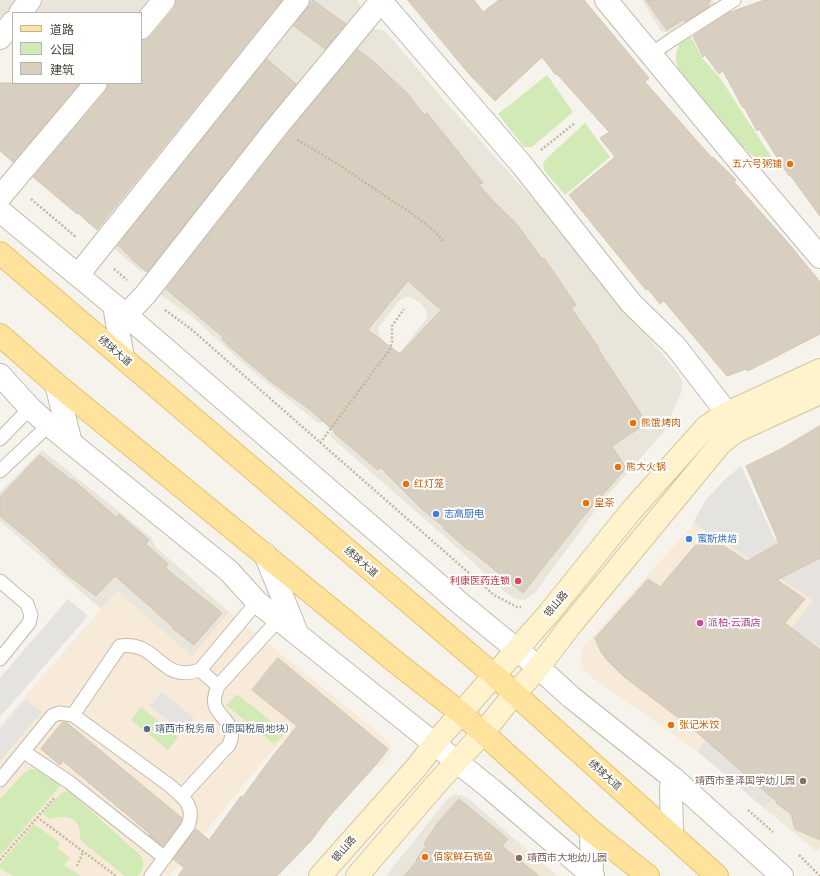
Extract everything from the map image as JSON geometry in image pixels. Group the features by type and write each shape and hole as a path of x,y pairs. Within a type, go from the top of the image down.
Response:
{"main road":[{"name":"绣球大道","path":"0,253 495,676 717,876"},
{"path":"0,335 56,384 461,713 591,831 648,876"},
{"name":"银山路","path":"320,876 415,769 433,744 495,676 549,613 631,511 706,427 727,413 820,370"},
{"path":"357,876 538,667 623,560 721,443 737,431 820,393"}],"street":[{"path":"21,12 30,0"},
{"path":"142,27 164,0"},
{"path":"78,276 298,0"},
{"path":"120,310 145,295 276,128 381,0 522,165 631,303 676,347 727,413"},
{"path":"606,0 820,257"},
{"path":"0,38 12,23"},
{"path":"6,190 95,84"},
{"path":"0,211 120,310 516,650 538,667 571,698 673,778 759,866 782,876"},
{"path":"120,310 122,358"},
{"path":"0,374 30,408 49,425 229,571 256,602 490,788 592,876"},
{"path":"56,384 71,443"},
{"path":"265,554 298,635"},
{"path":"672,835 673,778"},
{"path":"591,831 592,876"}],"lane":[{"path":"651,54 734,0"},
{"path":"0,439 30,408"},
{"path":"0,471 49,425"},
{"path":"0,581 27,604 31,615 29,624 0,659"},
{"path":"73,715 120,646 139,646 149,652 169,669 180,674 190,674 200,670 256,602"},
{"path":"182,796 222,751 229,746 232,734 230,725 215,706 214,696 218,686 279,619"},
{"path":"200,670 218,686"},
{"path":"0,780 52,716 59,713 73,715 182,796 191,812 191,818 188,826 151,876"},
{"path":"24,752 69,782 165,858"}],"path":[{"path":"522,165 575,123"},
{"path":"276,128 314,149 422,220 436,232 444,242"},
{"path":"6,190 95,253 145,295 191,329 494,595 517,607 526,607"},
{"path":"320,443 390,349 392,342 392,326 404,309"},
{"path":"0,860 69,782"},
{"path":"745,807 774,833"},
{"path":"37,817 116,876"},
{"path":"77,866 83,852"},
{"path":"797,853 820,876"}],"shaded area":[{"path":"0,0 21,0 0,26"},
{"path":"34,0 157,0 142,12 24,12"},
{"path":"310,0 356,0 360,4 360,8 152,268 146,272 140,271 113,247"},
{"path":"642,0 712,0 716,4 671,32 665,32 661,31"},
{"path":"373,29 383,30 387,33 449,106 541,208 587,261 612,295 678,373 682,381 682,391 663,433 600,504 535,593 524,600 515,599 506,593 454,545 332,438 330,434 427,318 427,311 420,303 412,298 406,297 399,301 378,328 378,332 383,342 325,420 318,423 245,365 197,321 160,294 159,288 277,141 281,140 348,165 288,127 350,45"},
{"path":"42,450 152,538 156,547 229,612 192,657 117,591 101,609 0,521 0,492"},
{"path":"741,466 775,540 748,558 694,524 696,517 706,500 725,479"},
{"path":"820,517 820,753 811,747 765,809 697,751 813,600 748,558 775,540"},
{"name":"派柏·云酒店","path":"694,524 814,599 697,751 590,676 584,669 581,662 583,647"},
{"name":"靖西市税务局（原国税局地块）","path":"117,591 192,657 229,612 379,733 391,745 390,755 379,768 311,712 263,761 170,876 0,876 0,725"},
{"path":"68,599 88,616 0,717 0,678"},
{"path":"162,692 194,718 183,732 150,706"},
{"path":"26,699 42,712 0,761 0,729"},
{"name":"靖西市圣泽国学幼儿园","path":"812,747 820,753 820,847 816,851 765,809"},
{"path":"455,795 463,796 469,799 516,840 487,876 386,876 444,803 450,797"},
{"name":"靖西市大地幼儿园","path":"516,840 558,876 487,876"}],"green space":[{"path":"689,33 703,59 720,78 776,164 769,166 758,161 726,131 699,94 680,75 676,61 676,54 680,40"},
{"path":"547,75 573,112 532,147 524,147 498,114"},
{"path":"585,123 610,157 565,195 544,170 543,164 546,159"},
{"path":"237,694 286,733 274,744 226,705"},
{"path":"141,707 178,737 168,750 131,720"},
{"path":"31,769 44,771 60,781 60,786 0,856 0,799 23,774"},
{"path":"69,791 140,855 143,860 143,866 142,871 138,876 125,876 84,843 80,839 79,826 72,819 62,817 49,819 42,813 61,793"},
{"path":"34,824 60,843 57,848 70,858 64,865 81,876 14,876 0,868 0,864"}],"building":[{"path":"176,0 282,0 97,230 33,177 106,91 108,84 142,84 142,40 146,40 151,36 174,8"},
{"path":"313,0 346,24 325,49 294,26"},
{"path":"408,0 474,0 483,12 499,0 584,0 649,78 645,82 712,158 713,157 736,180 734,182 790,245 820,282 820,334 748,371 746,369 727,376 664,301 660,304 648,289 646,290 569,195 615,157 600,138 609,132 557,74 556,75 542,57 495,101 469,74"},
{"path":"646,0 711,0 708,3 710,6 685,22 684,19 667,30"},
{"path":"765,0 820,0 820,216 790,175 789,176 759,129 757,131 723,71 719,74 705,55 703,57 693,36 728,13"},
{"path":"357,49 373,61 407,93 424,115 427,113 483,183 479,185 516,223 542,259 544,258 576,305 571,308 599,348 598,349 647,423 612,446 626,468 583,517 523,593 469,549 468,550 443,528 444,527 422,509 380,467 378,470 334,433 335,432 309,409 274,384 231,348 222,339 223,337 166,289 286,136","holes":["408,281 441,310 400,354 368,330"]},
{"path":"267,59 296,84 147,272 118,245"},
{"path":"0,83 79,84 13,162 0,151"},
{"path":"820,426 820,558 777,580 805,599 785,623 820,650 820,840 795,829 791,814 776,803 777,802 693,729 623,676 601,652 595,638 648,579 660,587 705,534 747,561 779,543 746,466 779,450"},
{"path":"40,455 71,480 72,479 116,517 119,514 149,540 146,544 168,564 165,568 222,613 194,645 172,628 173,627 115,576 96,596 65,573 33,543 0,516 0,497"},
{"path":"278,658 388,749 374,767 328,818 311,841 277,876 178,876 184,868 173,859 196,829 209,840 241,796 242,798 297,726 252,690"},
{"path":"63,722 66,722 182,818 181,822 163,846 63,761 60,765 41,749"},
{"path":"459,799 508,839 502,846 539,876 404,876 417,861 416,860 426,846 424,844 437,824"}],"place":[{"name":"五六号粥铺","path":"790,164"},
{"name":"熊饿烤肉","path":"633,423"},
{"name":"熊大火锅","path":"618,467"},
{"name":"红灯笼","path":"406,484"},
{"name":"皇茶","path":"586,503"},
{"name":"志高厨电","path":"436,514"},
{"name":"蜜斯烘焙","path":"689,539"},
{"name":"利康医药连锁","path":"518,581"},
{"name":"派柏·云酒店","path":"700,623"},
{"name":"张记米饺","path":"671,725"},
{"name":"靖西市税务局（原国税局地块）","path":"147,729"},
{"name":"靖西市圣泽国学幼儿园","path":"803,781"},
{"name":"佰家鲜石锅鱼","path":"425,857"},
{"name":"靖西市大地幼儿园","path":"519,858"}]}
